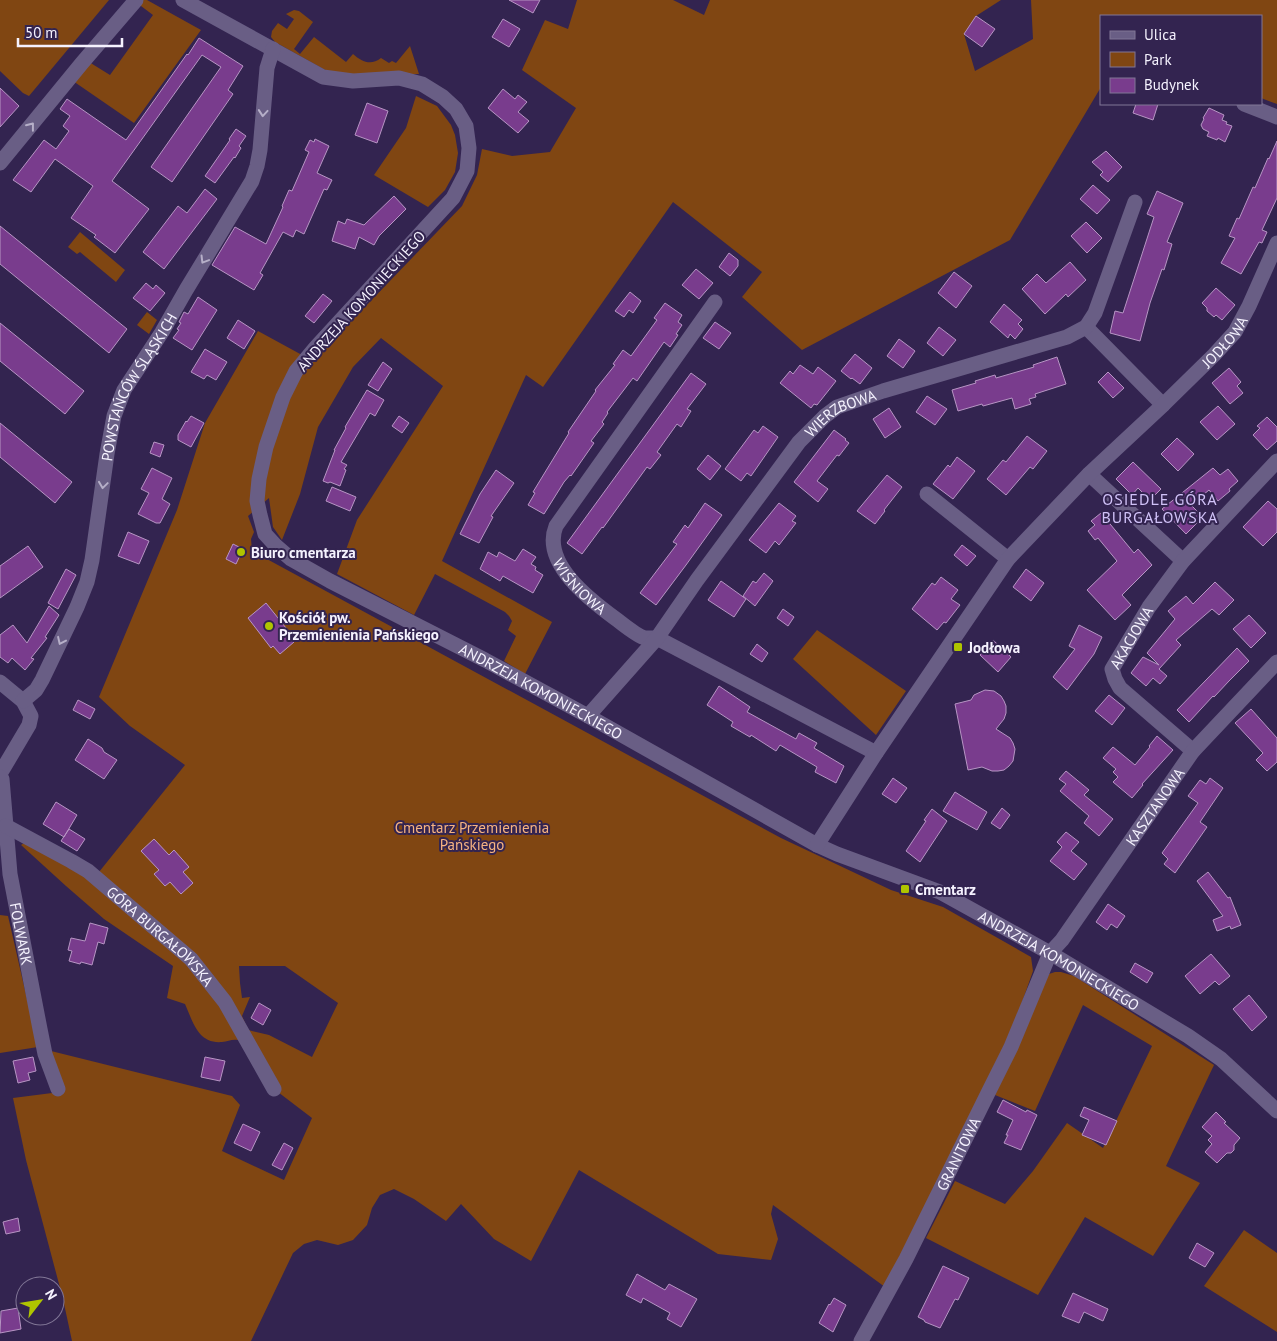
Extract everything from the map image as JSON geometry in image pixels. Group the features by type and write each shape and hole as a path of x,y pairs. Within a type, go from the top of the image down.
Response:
{"street":[{"path":"0,163 136,0"},
{"name":"ANDRZEJA KOMONIECKIEGO","path":"182,0 323,76 353,81 399,78 422,84 443,97 456,110 466,126 468,148 467,171 453,198 316,347 296,371 283,397 269,438 259,479 257,501 265,534 276,546 291,559 485,660 817,844 837,854 940,892 1188,1036 1221,1059 1277,1111"},
{"name":"POWSTAŃCÓW ŚLĄSKICH","path":"23,701 36,690 42,680 87,582 114,416 124,390 162,332 252,181 258,166 267,68 273,49"},
{"path":"1247,105 1277,117"},
{"path":"1135,202 1095,313 1086,327 1163,405"},
{"name":"JODŁOWA","path":"817,844 876,753 1008,559 1089,474 1163,405 1235,332 1249,306 1277,243"},
{"name":"WIŚNIOWA","path":"715,302 556,526 552,541 554,550 570,581 596,604 644,638 657,638 876,753"},
{"name":"WIERZBOWA","path":"588,716 657,638 697,580 799,442 837,406 1068,337 1086,327"},
{"name":"AKACJOWA","path":"1193,751 1120,688 1113,674 1114,666 1149,607 1182,561 1277,461"},
{"path":"1089,474 1182,561"},
{"path":"927,494 1008,559"},
{"name":"KASZTANOWA","path":"1049,957 1193,751 1277,662"},
{"path":"0,682 23,701"},
{"name":"FOLWARK","path":"23,701 31,716 29,725 0,775 2,779 10,874 45,1054 58,1088"},
{"name":"GÓRA BURGAŁOWSKA","path":"6,826 88,871 191,959 225,1002 274,1089"},
{"name":"GRANITOWA","path":"861,1341 906,1259 1011,1047 1049,957"}],"green space":[{"path":"0,0 109,0 29,96 23,93 0,71"},
{"path":"140,0 147,0 201,30 134,123 73,81 89,62 110,75 153,15 137,3"},
{"name":"Cmentarz Przemienienia Pańskiego","path":"577,0 673,0 704,15 710,0 1001,0 976,16 964,34 975,71 1033,39 1031,0 1277,0 1277,104 1262,98 1262,15 1100,15 1100,89 1010,240 802,350 742,297 762,272 673,202 543,387 526,375 442,561 552,622 525,674 504,661 516,636 508,630 512,621 509,616 505,612 435,574 414,615 337,574 357,520 443,386 381,338 353,367 318,427 300,494 282,540 273,527 269,498 248,516 254,532 251,539 252,551 781,838 891,890 943,907 1031,957 1033,971 1007,1045 885,1287 773,1205 771,1214 778,1239 771,1260 718,1254 579,1170 531,1261 494,1239 461,1204 446,1221 414,1199 394,1189 380,1195 372,1208 367,1225 353,1240 338,1245 317,1240 304,1244 293,1253 251,1341 72,1341 65,1308 65,1276 57,1276 26,1160 13,1098 52,1093 51,1051 232,1096 240,1105 222,1151 284,1180 312,1118 274,1089 241,1041 214,1042 207,1039 202,1036 194,1024 185,1004 167,998 173,966 104,919 21,845 30,839 99,872 185,765 130,726 99,697 177,510 205,423 258,331 313,361 462,206 477,175 482,149 512,156 550,152 576,108 522,70 545,20 568,29","holes":["239,966 285,966 338,1003 312,1057 269,1035 248,1030 242,1016 250,997 242,998"]},
{"path":"294,10 299,11 313,22 294,49 300,54 314,37 346,62 353,54 367,62 374,62 381,58 389,63 392,61 396,63 410,46 419,74 347,74 327,71 275,42 271,37 272,31 278,23 287,29 294,19 286,14"},
{"path":"416,96 437,106 451,125 458,153 455,172 445,190 428,207 374,175 406,128"},
{"path":"80,232 125,270 116,282 80,252 77,254 68,247"},
{"path":"147,312 157,320 149,334 137,325"},
{"path":"817,630 906,691 876,735 793,659"},
{"path":"0,915 8,916 38,1047 0,1053"},
{"path":"1055,972 1074,976 1214,1065 1166,1166 1200,1183 1153,1256 1085,1217 1038,1295 926,1238 955,1181 1005,1204 1033,1171 1067,1123 1103,1148 1152,1046 1083,1005 1035,1111 995,1095 1049,974"},
{"path":"1244,1230 1277,1253 1277,1332 1204,1286"}],"building":[{"path":"509,0 540,0 533,13"},
{"path":"976,16 995,29 982,47 964,34"},
{"path":"503,19 520,29 509,47 492,37"},
{"path":"199,38 243,66 228,90 233,94 172,182 151,167 221,67 202,55 112,181 149,209 115,253 94,237 96,235 71,218 93,186 55,159 31,192 13,180 44,140 56,149 69,131 63,126 70,116 60,109 67,99 126,140"},
{"path":"0,88 19,106 0,127"},
{"path":"503,89 515,99 518,95 527,102 518,112 529,121 518,133 488,108"},
{"path":"367,103 388,111 377,143 355,135"},
{"path":"1136,105 1158,105 1153,120 1133,113"},
{"path":"1209,108 1224,115 1222,120 1232,126 1225,142 1218,138 1217,140 1207,136 1209,132 1203,129 1201,125"},
{"path":"236,129 246,136 239,146 241,148 235,158 215,183 205,176"},
{"path":"315,139 329,146 317,173 332,180 327,190 324,189 304,234 296,230 293,237 283,232 260,273 263,275 254,290 212,265 235,227 266,244 289,190 292,191 309,152 305,150 310,140 314,142"},
{"path":"1277,141 1277,198 1262,230 1267,232 1262,243 1259,242 1241,274 1221,263 1235,238 1229,236 1237,218 1239,219"},
{"path":"1106,151 1122,167 1108,182 1100,175 1103,172 1092,162"},
{"path":"1093,185 1110,200 1097,214 1080,199"},
{"path":"205,189 217,199 164,269 143,252 178,206 187,213"},
{"path":"1157,191 1183,203 1167,242 1172,244 1164,270 1162,269 1150,303 1140,341 1110,333 1115,311 1123,313 1154,217 1147,214"},
{"path":"394,196 406,209 379,236 374,245 359,237 355,249 332,241 338,221 345,224 347,219 364,225"},
{"path":"1086,222 1102,238 1087,253 1071,236"},
{"path":"0,226 127,329 109,353 0,264"},
{"path":"729,253 738,260 738,266 730,276 719,267"},
{"path":"1070,262 1086,280 1068,297 1066,294 1045,314 1022,289 1037,274 1046,283"},
{"path":"696,269 713,283 699,299 682,285"},
{"path":"954,272 972,286 956,308 938,293"},
{"path":"146,283 153,289 156,285 165,293 150,311 133,298"},
{"path":"1216,288 1235,305 1222,320 1216,315 1214,317 1202,303"},
{"path":"630,292 641,301 633,313 629,310 624,317 615,311"},
{"path":"323,294 332,301 314,323 305,316"},
{"path":"198,297 217,310 192,350 173,338 179,330 177,329 184,312 188,314"},
{"path":"665,303 682,315 678,322 682,325 670,347 664,342 637,381 633,378 607,412 602,422 604,424 591,441 594,443 571,476 564,482 544,514 528,505 535,493 533,492 595,390 615,365 613,364 623,350 631,356 657,320 654,318"},
{"path":"1004,304 1022,320 1018,324 1023,329 1015,339 1010,334 1008,338 990,322"},
{"path":"238,320 255,331 244,349 227,338"},
{"path":"715,322 731,333 719,349 703,338"},
{"path":"0,323 84,391 65,414 0,361"},
{"path":"939,327 956,340 943,356 927,343"},
{"path":"899,339 915,351 903,368 887,356"},
{"path":"205,349 227,362 216,380 207,375 204,379 191,372"},
{"path":"855,354 872,368 860,384 841,371"},
{"path":"1057,357 1066,384 1035,394 1036,397 1029,399 1031,404 1015,409 1012,398 958,411 952,390 995,375 996,378 1034,367 1033,365"},
{"path":"383,362 392,369 378,391 368,385"},
{"path":"800,365 813,374 818,367 836,381 817,405 814,404 811,408 780,383 790,371 793,374"},
{"path":"1229,368 1241,382 1237,386 1243,393 1230,404 1212,383"},
{"path":"1108,372 1124,388 1113,398 1098,382"},
{"path":"691,373 706,384 687,409 691,411 681,427 677,424 657,452 661,455 650,469 647,467 582,554 567,543"},
{"path":"367,390 384,400 375,416 370,413 341,462 347,465 344,469 346,470 340,486 323,481 334,450 345,427"},
{"path":"927,396 947,409 935,425 916,412"},
{"path":"1218,406 1235,424 1217,440 1200,422"},
{"path":"889,408 901,427 885,438 873,419"},
{"path":"191,416 204,423 191,447 178,440 178,435"},
{"path":"399,416 409,423 402,433 392,426"},
{"path":"1267,417 1277,427 1277,441 1267,450 1253,435 1260,428 1257,426"},
{"path":"0,423 72,482 55,503 0,457"},
{"path":"763,426 778,437 751,476 747,473 741,481 725,469 754,430 758,433"},
{"path":"834,430 849,443 817,481 828,489 818,502 794,482"},
{"path":"1027,436 1047,451 1033,469 1030,467 1006,495 987,479 1003,460 1006,462"},
{"path":"1177,438 1194,454 1178,471 1161,454"},
{"path":"154,442 164,445 160,457 150,453"},
{"path":"708,455 721,466 710,480 697,469"},
{"path":"957,457 975,471 953,499 933,484"},
{"path":"1133,462 1161,489 1150,500 1138,488 1132,495 1116,479"},
{"path":"152,468 172,478 162,499 170,504 160,523 156,523 138,514 149,493 141,489"},
{"path":"1213,468 1220,475 1228,469 1238,481 1218,501 1209,490 1191,505 1201,515 1201,519 1186,534 1162,509"},
{"path":"496,470 514,483 491,516 493,517 479,543 460,534 480,494"},
{"path":"887,475 902,487 875,524 857,511"},
{"path":"332,487 356,497 350,511 326,501"},
{"path":"1268,501 1277,509 1277,532 1263,546 1243,527"},
{"path":"705,503 722,515 656,605 640,593 677,544 673,542 685,525 688,528"},
{"path":"779,503 796,516 792,521 796,523 779,545 775,541 766,553 749,540"},
{"path":"1101,513 1134,553 1138,549 1152,565 1122,595 1131,605 1115,620 1087,590 1117,561 1098,538 1095,540 1088,531 1095,525 1091,521"},
{"path":"128,532 149,541 139,564 118,556"},
{"path":"233,544 243,549 236,564 226,559"},
{"path":"962,545 976,556 967,566 954,555"},
{"path":"28,546 43,567 0,598 0,566"},
{"path":"523,549 536,557 531,564 536,567 535,570 543,575 533,593 503,576 500,581 480,569 488,552 497,557 499,552 515,561"},
{"path":"66,569 76,575 58,609 48,603"},
{"path":"1026,569 1044,583 1031,601 1013,587"},
{"path":"764,573 773,581 755,606 743,596 753,581 756,583"},
{"path":"941,577 958,590 951,599 960,605 946,623 944,622 937,630 912,609 932,583 935,585"},
{"path":"721,581 746,599 734,617 708,600"},
{"path":"1215,582 1234,600 1219,615 1212,609 1176,640 1181,645 1159,669 1167,676 1160,684 1153,678 1146,686 1131,673 1143,657 1159,665 1147,653 1175,619 1168,611 1186,596 1193,604"},
{"name":"Kościół pw. Przemienienia Pańskiego","path":"266,603 290,633 288,634 294,642 280,654 273,646 271,648 248,618"},
{"path":"49,606 59,615 45,637 47,638 31,658 34,659 25,670 12,658 8,663 0,657 0,635 13,625 27,643"},
{"path":"783,609 794,617 788,626 777,618"},
{"path":"1249,615 1266,633 1251,648 1233,629"},
{"path":"1079,625 1102,637 1094,654 1067,690 1053,677 1075,649 1069,646"},
{"path":"993,640 1011,657 998,672 980,655"},
{"path":"757,644 768,653 762,662 750,654"},
{"path":"1237,648 1249,661 1189,722 1177,710"},
{"path":"719,686 750,707 747,712 796,739 799,733 817,743 814,748 844,766 836,783 815,772 817,767 780,745 776,751 751,735 750,737 731,726 733,722 707,705"},
{"path":"985,690 994,691 1001,696 1006,706 1004,719 996,729 1010,738 1015,749 1013,761 1004,770 992,771 982,767 968,770 955,704 971,700 974,695"},
{"path":"1109,695 1125,708 1112,725 1095,711"},
{"path":"78,700 95,709 90,719 73,710"},
{"path":"1251,709 1277,738 1277,762 1267,771 1256,760 1263,753 1235,723"},
{"path":"1157,736 1173,750 1132,798 1113,782 1118,777 1113,772 1116,769 1103,758 1113,747 1135,765"},
{"path":"88,739 117,760 104,779 75,760"},
{"path":"1066,771 1089,790 1084,795 1113,819 1099,836 1084,823 1089,816 1060,791 1066,784 1059,779"},
{"path":"893,778 907,788 896,803 882,794"},
{"path":"1210,778 1223,788 1200,822 1207,827 1175,873 1164,864 1168,859 1162,853 1198,803 1188,796 1200,780 1206,784"},
{"path":"955,792 987,812 977,830 943,811"},
{"path":"56,802 77,815 64,837 43,824"},
{"path":"1002,808 1010,815 1000,829 991,823"},
{"path":"932,809 947,821 920,862 906,851"},
{"path":"69,829 85,839 77,851 61,841"},
{"path":"1066,832 1079,842 1071,851 1087,864 1074,880 1050,861 1062,847 1057,842"},
{"path":"154,839 169,855 174,850 189,867 183,872 193,883 181,894 170,882 165,886 154,874 159,870 141,851"},
{"path":"1208,872 1228,898 1230,897 1241,925 1231,929 1230,926 1217,931 1213,920 1223,916 1197,881"},
{"path":"1108,904 1125,916 1117,928 1111,924 1107,930 1096,922"},
{"path":"90,923 108,928 104,944 98,942 92,965 69,961 72,951 68,950 71,938 85,941"},
{"path":"1211,954 1230,976 1219,985 1215,981 1200,994 1185,976"},
{"path":"1135,963 1153,973 1147,983 1130,972"},
{"path":"1249,995 1267,1017 1252,1031 1233,1009"},
{"path":"259,1003 271,1010 263,1025 251,1018"},
{"path":"33,1057 36,1071 28,1073 30,1080 18,1083 13,1061"},
{"path":"205,1057 225,1061 220,1081 201,1077"},
{"path":"1003,1100 1026,1112 1027,1110 1037,1115 1021,1150 1004,1143 1013,1120 997,1112"},
{"path":"1084,1107 1117,1121 1106,1145 1082,1135 1089,1120 1080,1116"},
{"path":"1216,1112 1226,1122 1224,1123 1240,1138 1234,1145 1234,1150 1231,1153 1227,1153 1217,1163 1205,1152 1212,1144 1208,1140 1212,1136 1202,1127"},
{"path":"243,1124 260,1132 251,1151 234,1143"},
{"path":"284,1143 293,1148 282,1170 272,1165"},
{"path":"18,1218 20,1231 6,1234 3,1222"},
{"path":"1197,1243 1214,1253 1205,1267 1189,1258"},
{"path":"943,1266 969,1278 958,1300 955,1299 940,1328 918,1317"},
{"path":"637,1274 665,1290 669,1284 697,1299 681,1327 667,1319 670,1313 643,1298 641,1303 626,1295"},
{"path":"1073,1293 1108,1309 1103,1321 1084,1312 1079,1323 1062,1316"},
{"path":"834,1298 846,1305 833,1332 819,1323"},
{"path":"15,1309 15,1326 21,1326 21,1329 0,1333 1,1311"}],"place":[{"name":"Biuro cmentarza","path":"241,552"},
{"name":"Kościół pw. Przemienienia Pańskiego","path":"269,626"},
{"name":"Jodłowa","path":"958,647"},
{"name":"Cmentarz","path":"905,889"}],"district":[{"name":"OSIEDLE GÓRA BURGAŁOWSKA","path":"1160,508"}]}
